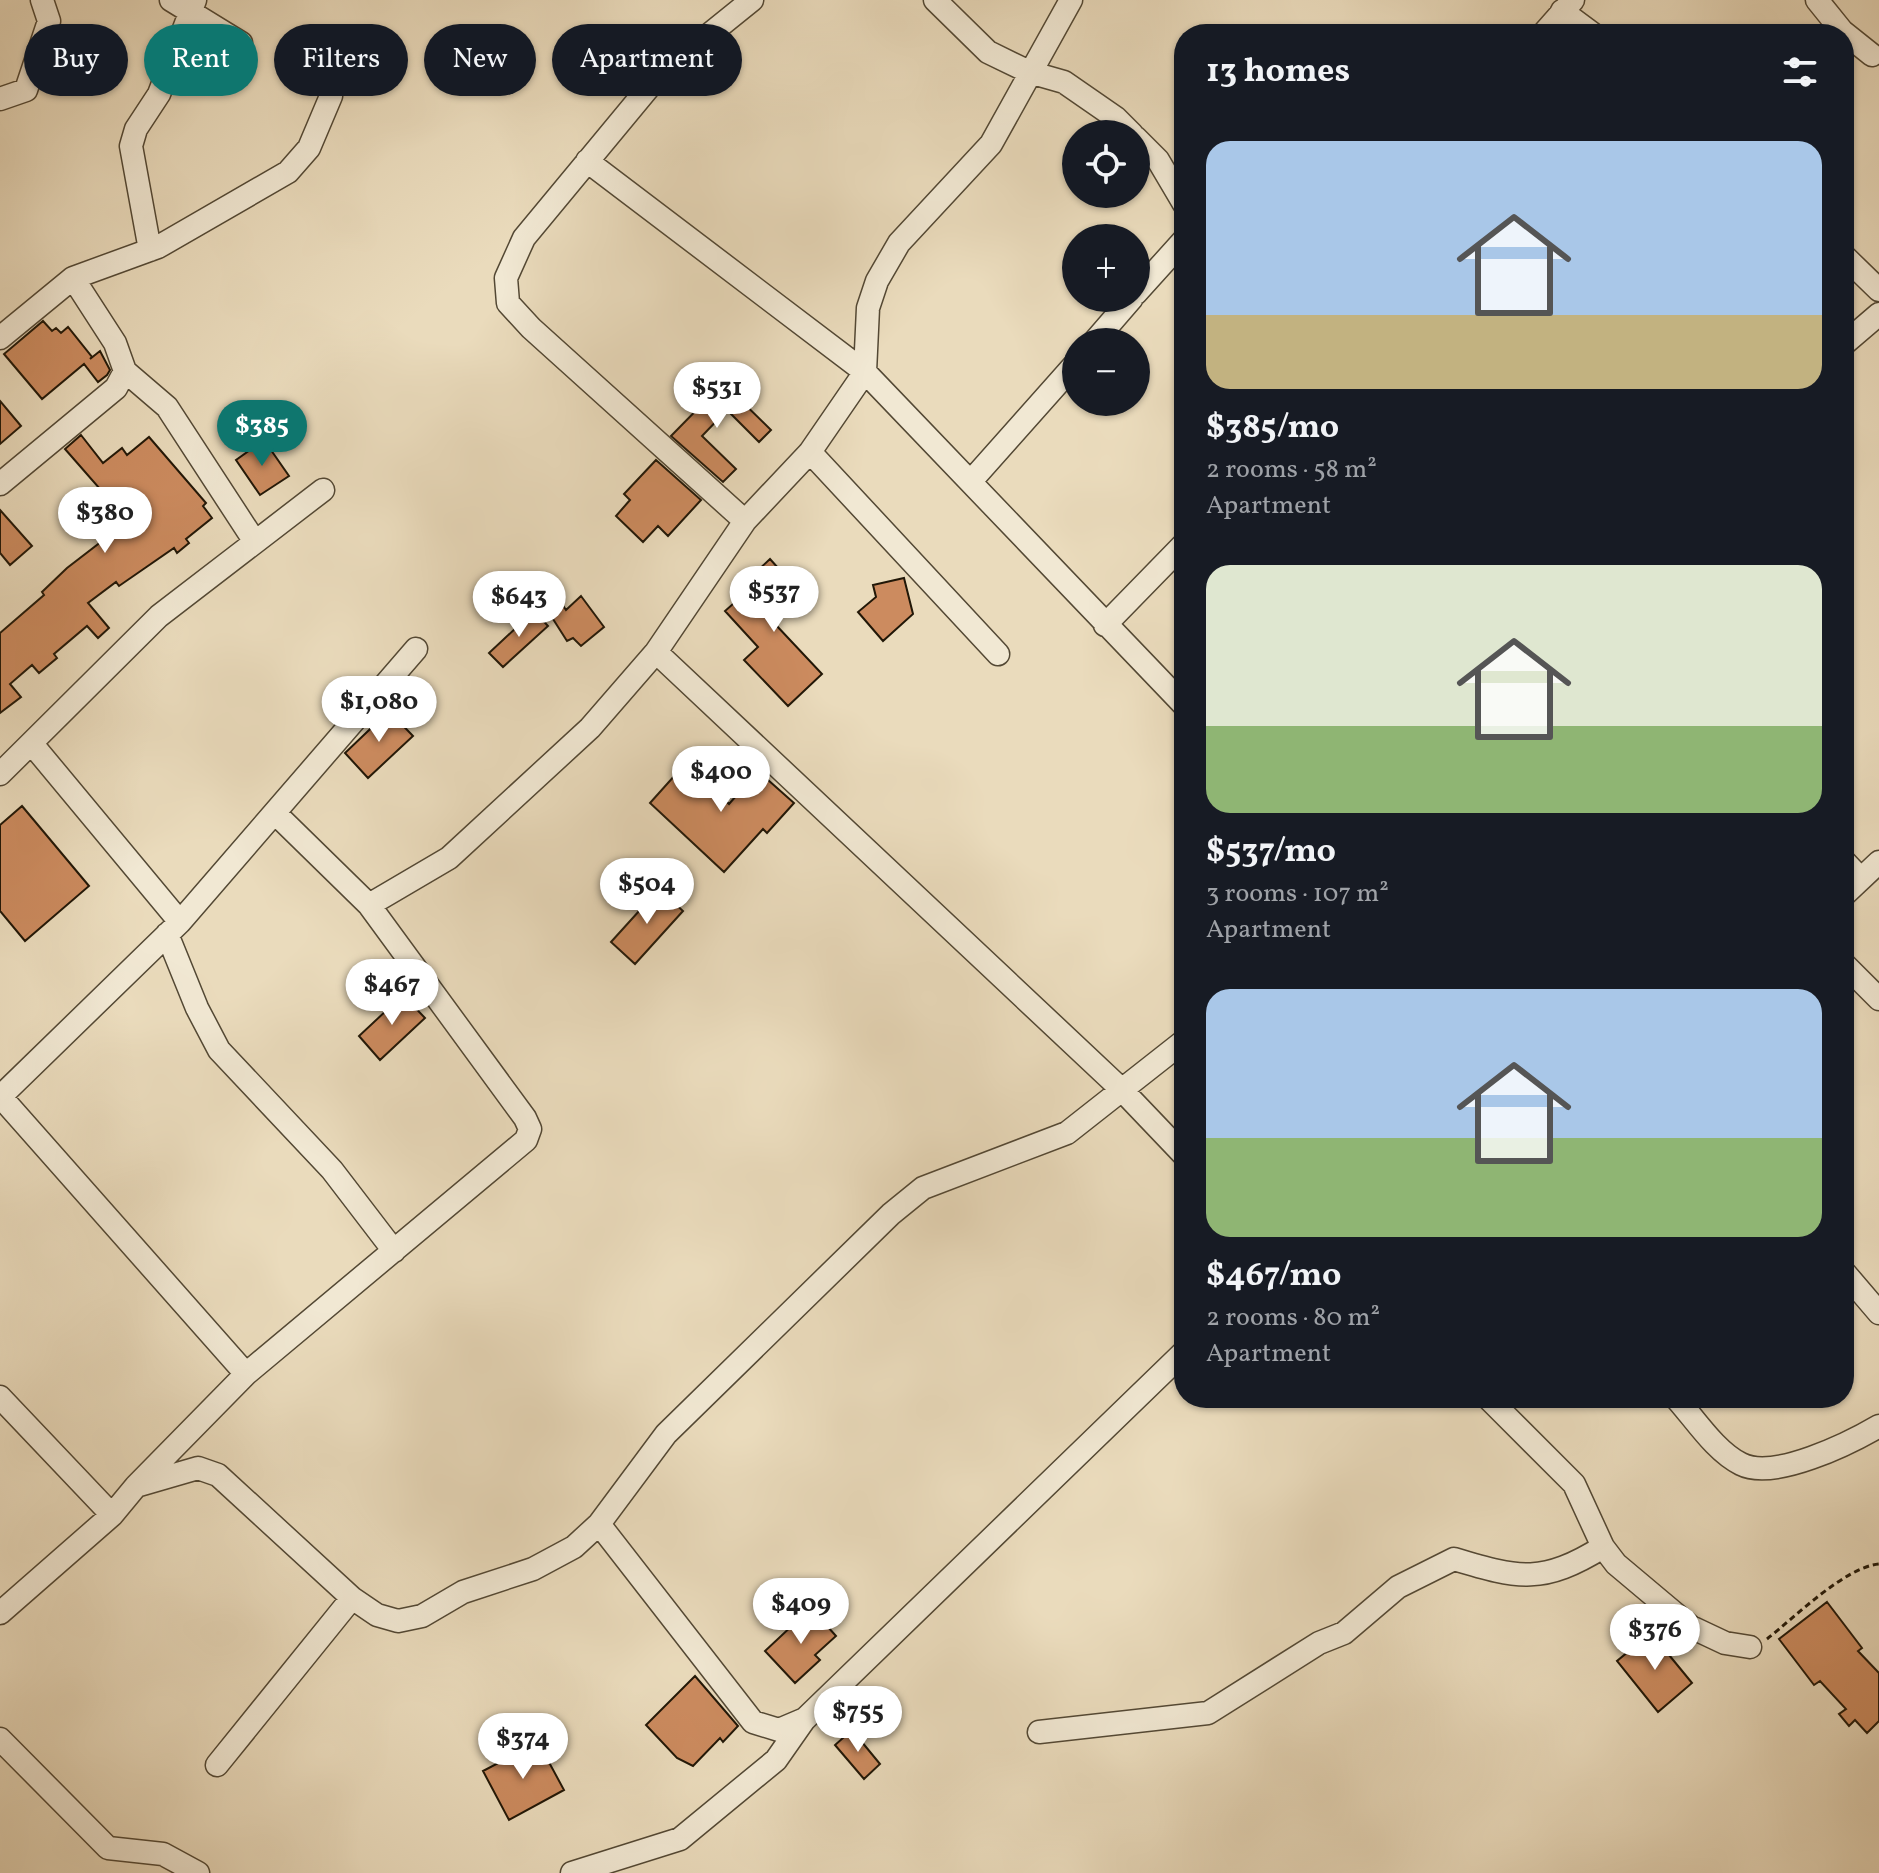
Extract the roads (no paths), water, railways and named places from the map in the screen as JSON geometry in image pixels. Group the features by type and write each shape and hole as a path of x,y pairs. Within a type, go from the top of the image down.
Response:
{"street":[{"path":"0,99 26,90 32,81 49,21 42,0"},
{"path":"171,0 192,6 216,24"},
{"path":"745,521 508,303 506,278 524,238 659,75 752,0"},
{"path":"935,0 988,52 1029,72 1064,82 1118,120"},
{"path":"369,905 449,858 590,728 656,652 745,521 810,452 865,372 868,308 877,281 906,234 991,144 1071,0"},
{"path":"1817,0 1836,24"},
{"path":"1552,24 1568,5 1584,24"},
{"path":"150,250 131,146 136,129 159,94 192,6"},
{"path":"1854,41 1872,55"},
{"path":"0,338 73,278 150,250 288,172 309,148 331,96"},
{"path":"1150,152 1174,187"},
{"path":"587,161 865,372 972,480 1105,625 1174,695"},
{"path":"1150,278 1174,251"},
{"path":"1854,266 1879,290"},
{"path":"73,278 115,343 125,371 167,407 255,542"},
{"path":"1106,328 1120,312"},
{"path":"1854,335 1879,314"},
{"path":"0,484 116,388 125,371"},
{"path":"972,480 1062,379"},
{"path":"810,452 998,654"},
{"path":"0,774 159,616 323,490"},
{"path":"1105,625 1174,554"},
{"path":"246,1374 0,1097 174,928 416,649"},
{"path":"656,652 1121,1089 1174,1145"},
{"path":"32,744 174,928 197,1008 219,1050 332,1170 394,1251"},
{"path":"0,1613 112,1515 136,1486 246,1374 526,1140 530,1129 369,905 276,814"},
{"path":"1854,886 1879,862"},
{"path":"1854,872 1861,879"},
{"path":"1854,974 1879,999"},
{"path":"136,1486 198,1468 218,1475 352,1598 377,1615 398,1621 422,1616 463,1592 533,1569 574,1547 599,1524 666,1434 891,1214 923,1188 1067,1133 1174,1049"},
{"path":"1854,1284 1879,1313"},
{"path":"572,1873 680,1839 776,1760 805,1719 1174,1362"},
{"path":"0,1397 112,1515"},
{"path":"1498,1408 1574,1484 1603,1547 1616,1564 1691,1627 1725,1643 1750,1647"},
{"path":"1685,1408 1734,1460 1752,1468 1825,1453 1879,1426"},
{"path":"599,1524 753,1722 779,1730 805,1719"},
{"path":"1039,1732 1208,1713 1319,1643 1344,1633 1398,1587 1454,1559 1489,1570 1536,1577 1573,1566 1603,1547"},
{"path":"217,1765 352,1598"},
{"path":"0,1739 108,1848 163,1854 198,1873"}]}
